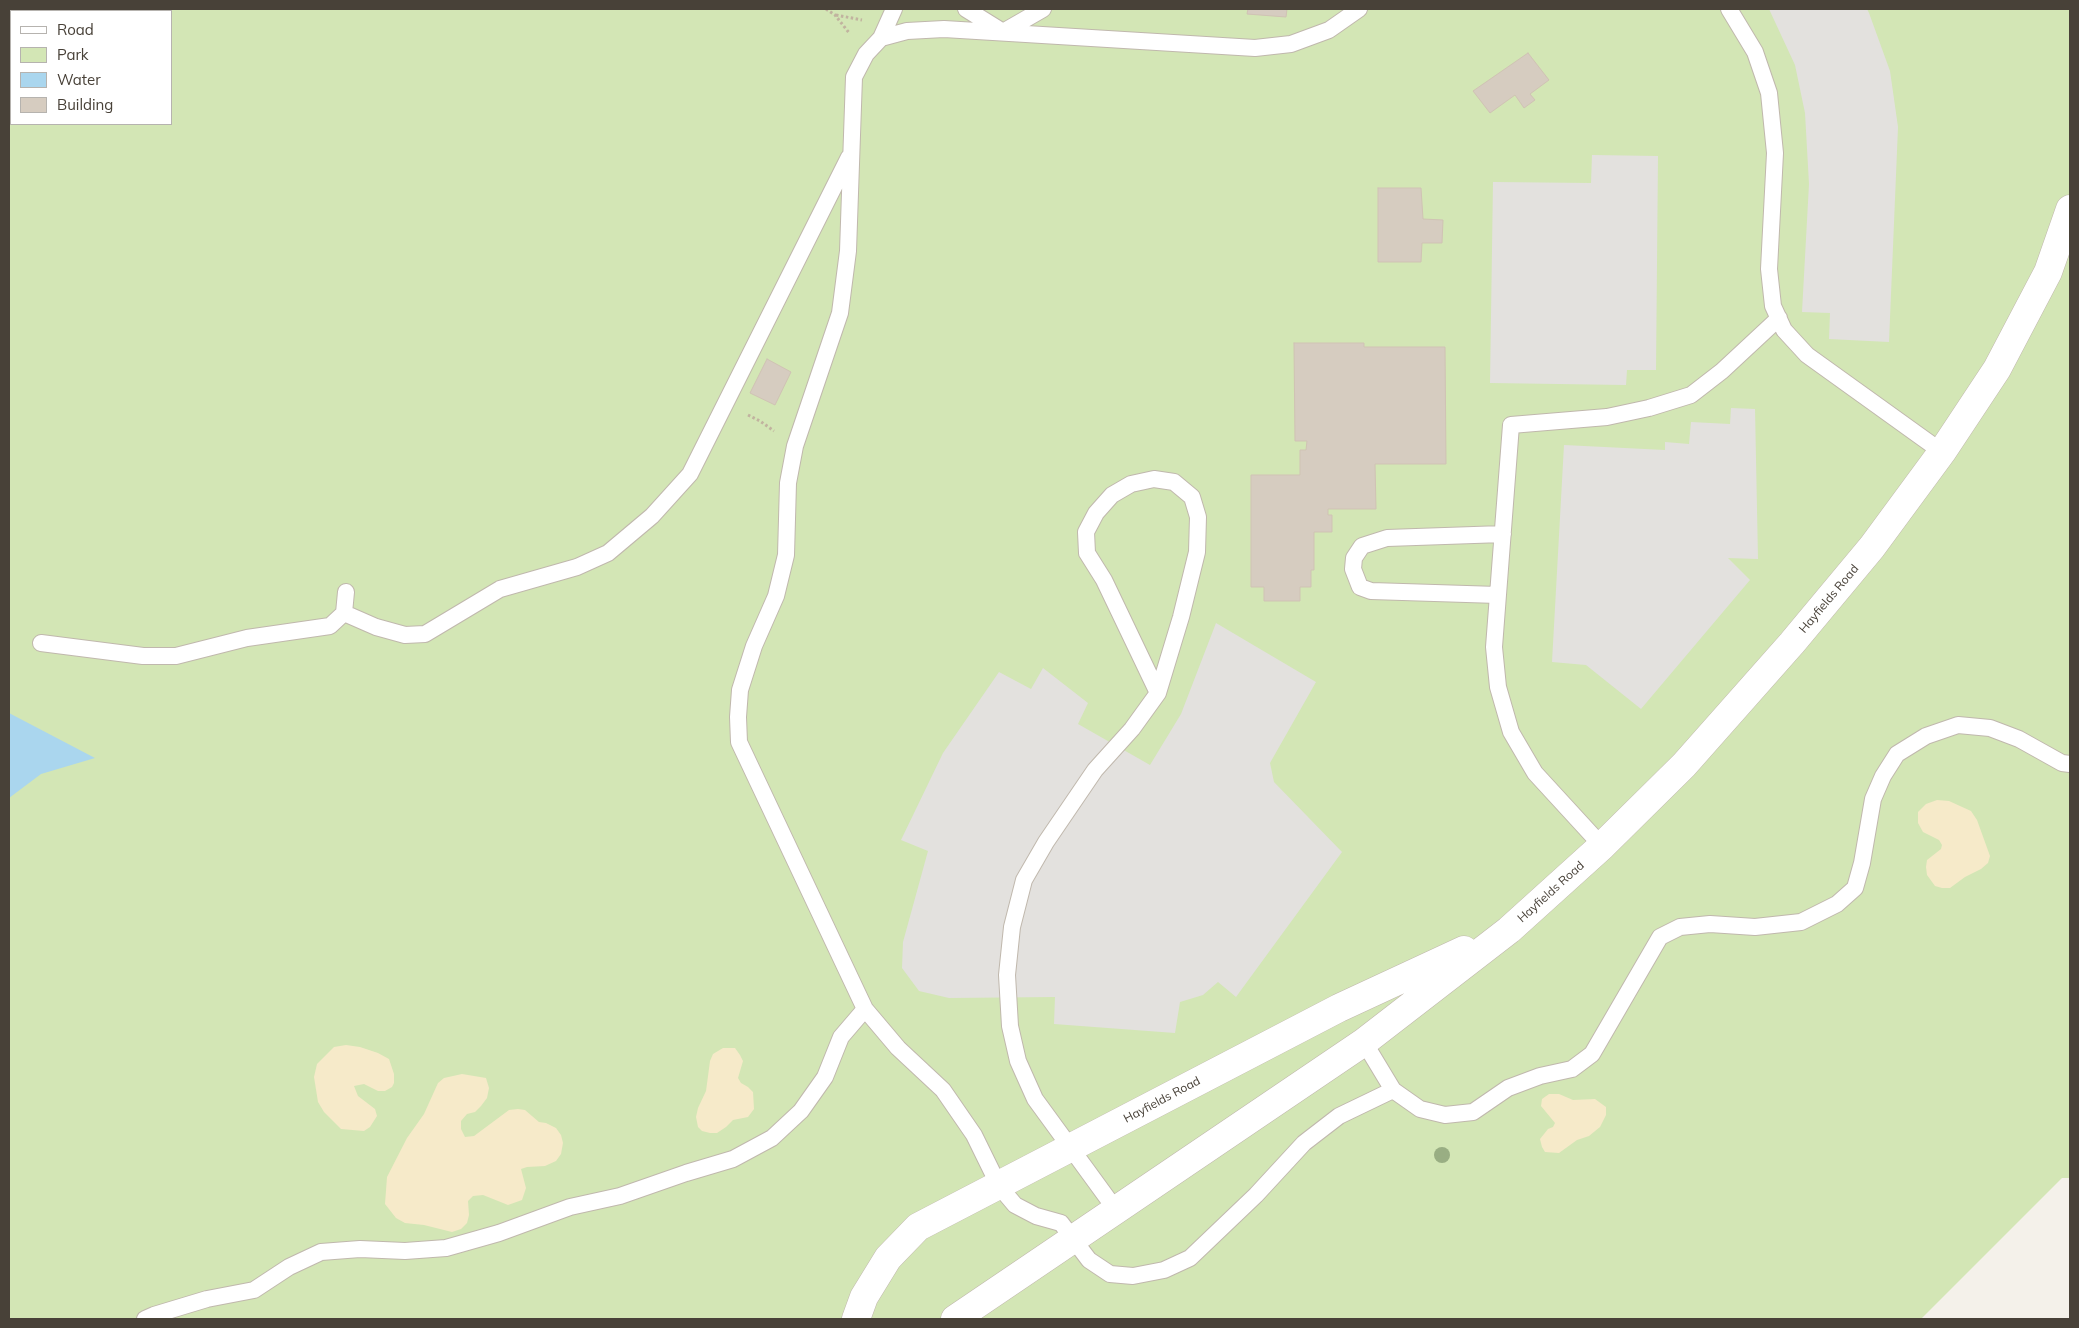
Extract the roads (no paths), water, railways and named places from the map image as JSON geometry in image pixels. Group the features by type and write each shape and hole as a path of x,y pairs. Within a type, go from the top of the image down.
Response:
{"street":[{"name":"Hayfields Road","path":"955,1319 1364,1042 1509,930 1602,846 1684,765 1792,643 1872,547 1942,452 1997,369 2048,272 2070,209"},
{"name":"Hayfields Road","path":"856,1319 864,1297 888,1258 918,1227 1339,1008 1509,930"}],"lane":[{"path":"894,9 881,38 866,54 854,76 848,251 840,313 795,446 788,483 786,555 776,596 754,646 740,690 739,742 865,1009 898,1048 944,1090 974,1135 999,1186 1015,1205 1036,1216 1061,1223 1089,1260 1110,1274 1133,1276 1164,1270 1190,1258 1256,1195 1304,1143 1338,1116 1392,1090"},
{"path":"966,9 1003,32"},
{"path":"1003,32 1043,9"},
{"path":"881,38 907,31 944,28 1255,48 1291,44 1329,30 1359,9"},
{"path":"1729,9 1756,52 1769,93 1775,153 1769,269 1773,306 1784,330 1807,355 1942,452"},
{"path":"344,613 376,627 404,635 425,634 500,589 577,567 608,553 652,516 690,474 851,153"},
{"path":"1602,846 1534,773 1511,732 1498,688 1494,647 1511,425 1607,416 1649,408 1692,395 1722,371 1779,318"},
{"path":"1116,1210 1035,1098 1018,1061 1010,1026 1007,975 1012,927 1024,880 1046,842 1095,770 1132,729 1158,693 1181,618 1197,552 1198,518 1192,497 1174,482 1154,479 1131,484 1112,495 1096,513 1086,532 1088,553 1104,580 1158,693"},
{"path":"1498,595 1371,591 1360,587 1353,564 1354,558 1362,546 1387,538 1503,534"},
{"path":"41,644 143,656 176,656 247,638 330,626 344,613 346,592"},
{"path":"1364,1042 1392,1090 1420,1109 1445,1115 1473,1112 1508,1088 1540,1076 1572,1069 1592,1054 1660,937 1680,927 1702,924 1755,927 1801,922 1837,904 1856,888 1872,799 1883,776 1897,754 1926,736 1958,725 1990,728 2020,740 2062,764 2070,764"},
{"path":"145,1319 207,1299 254,1290 289,1267 321,1252 360,1249 405,1251 446,1248 499,1233 570,1207 620,1196 686,1173 733,1160 772,1138 801,1111 825,1077 841,1037 865,1009"}],"water":[{"path":"9,713 95,758 41,774 9,798"}]}
